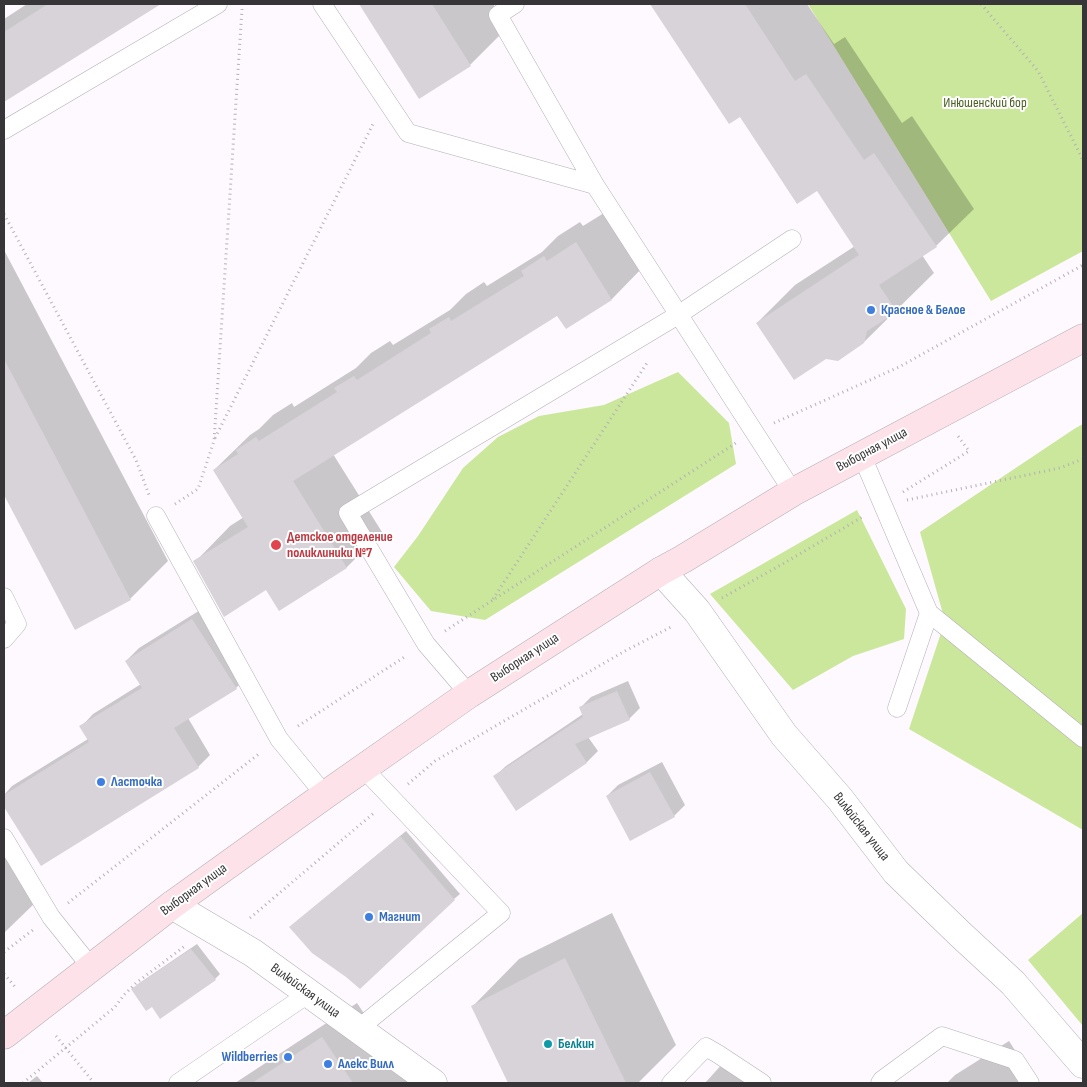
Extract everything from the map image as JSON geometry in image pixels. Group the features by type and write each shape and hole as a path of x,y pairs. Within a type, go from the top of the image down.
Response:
{"main road":[{"name":"Выборная улица","path":"4,1035 172,905 469,694 661,571 793,492 1083,338"}],"street":[{"name":"Вилюйская улица","path":"661,571 697,611 784,735 840,799 896,872 1013,983 1083,1064"},
{"name":"Вилюйская улица","path":"172,905 253,953 433,1083"}],"lane":[{"path":"4,130 218,4"},
{"path":"322,4 408,133 595,185"},
{"path":"515,4 498,15 595,185 793,492"},
{"path":"469,694 426,644 348,513 678,315 792,239"},
{"path":"862,456 929,613 1083,738"},
{"path":"156,516 279,739 325,795"},
{"path":"4,597 17,624 4,639"},
{"path":"897,708 929,613"},
{"path":"358,1029 501,913 363,768"},
{"path":"4,838 51,917 91,967"},
{"path":"178,1083 308,994"},
{"path":"880,1083 942,1036 1015,1060 1030,1083"},
{"path":"671,1083 706,1047 762,1083"}],"path":[{"path":"214,441 243,4"},
{"path":"981,4 1038,71 1083,160"},
{"path":"4,214 136,460 156,516 198,490 214,441 385,99"},
{"path":"4,952 279,739 754,432 899,367 1083,265"},
{"path":"491,601 652,356"},
{"path":"22,1083 115,1007 136,983 218,933 391,798 435,761 625,651 786,562 969,451 958,436"},
{"path":"883,504 1060,468 1083,459"},
{"path":"4,974 16,988"},
{"path":"56,1036 94,1083"}],"green space":[{"name":"Инюшенский бор","path":"808,4 1083,4 1083,251 991,301"},
{"path":"678,372 729,423 736,464 485,620 431,611 394,567 418,536 463,468 498,437 539,416 604,405"},
{"path":"1083,424 1083,830 909,729 945,621 920,532"},
{"path":"857,510 906,609 904,639 853,656 793,690 710,594"},
{"path":"1083,913 1083,1026 1028,960"}],"building":[{"path":"48,4 161,4 4,102 4,32"},
{"path":"359,4 432,4 471,66 419,99"},
{"path":"650,4 745,4 795,81 806,74 864,160 874,153 937,247 879,285 897,312 867,331 864,343 838,361 826,359 794,380 756,323 859,255 817,191 797,204 740,117 729,124"},
{"path":"576,242 612,300 566,329 557,316 293,481 347,568 279,611 266,590 224,617 193,561 248,527 213,470 238,454 236,450 256,437 259,441 337,392 334,388 354,376 357,380 431,333 429,329 449,317 451,321 524,276 521,271 544,256 547,261"},
{"path":"4,359 131,600 75,630 4,495"},
{"name":"Ласточка","path":"192,619 237,689 174,728 199,768 41,866 4,807 4,795 89,742 79,726 142,688 125,661"},
{"path":"617,691 630,720 575,744 587,763 516,811 493,776 583,717 579,707"},
{"path":"650,772 675,817 630,841 606,796"},
{"name":"Магнит","path":"400,836 455,900 360,989 312,953 289,927"},
{"path":"191,949 216,980 160,1019 152,1007 146,1011 131,989"},
{"name":"Белкин","path":"565,958 626,1083 508,1083 471,1006"},
{"path":"322,1037 353,1083 252,1083"}],"place":[{"name":"Красное & Белое","path":"871,310"},
{"name":"Детское отделение поликлиники №7","path":"276,545"},
{"name":"Ласточка","path":"101,782"},
{"name":"Магнит","path":"369,917"},
{"name":"Белкин","path":"548,1044"},
{"name":"Wildberries","path":"288,1057"},
{"name":"Алекс Вилл","path":"328,1064"}]}
